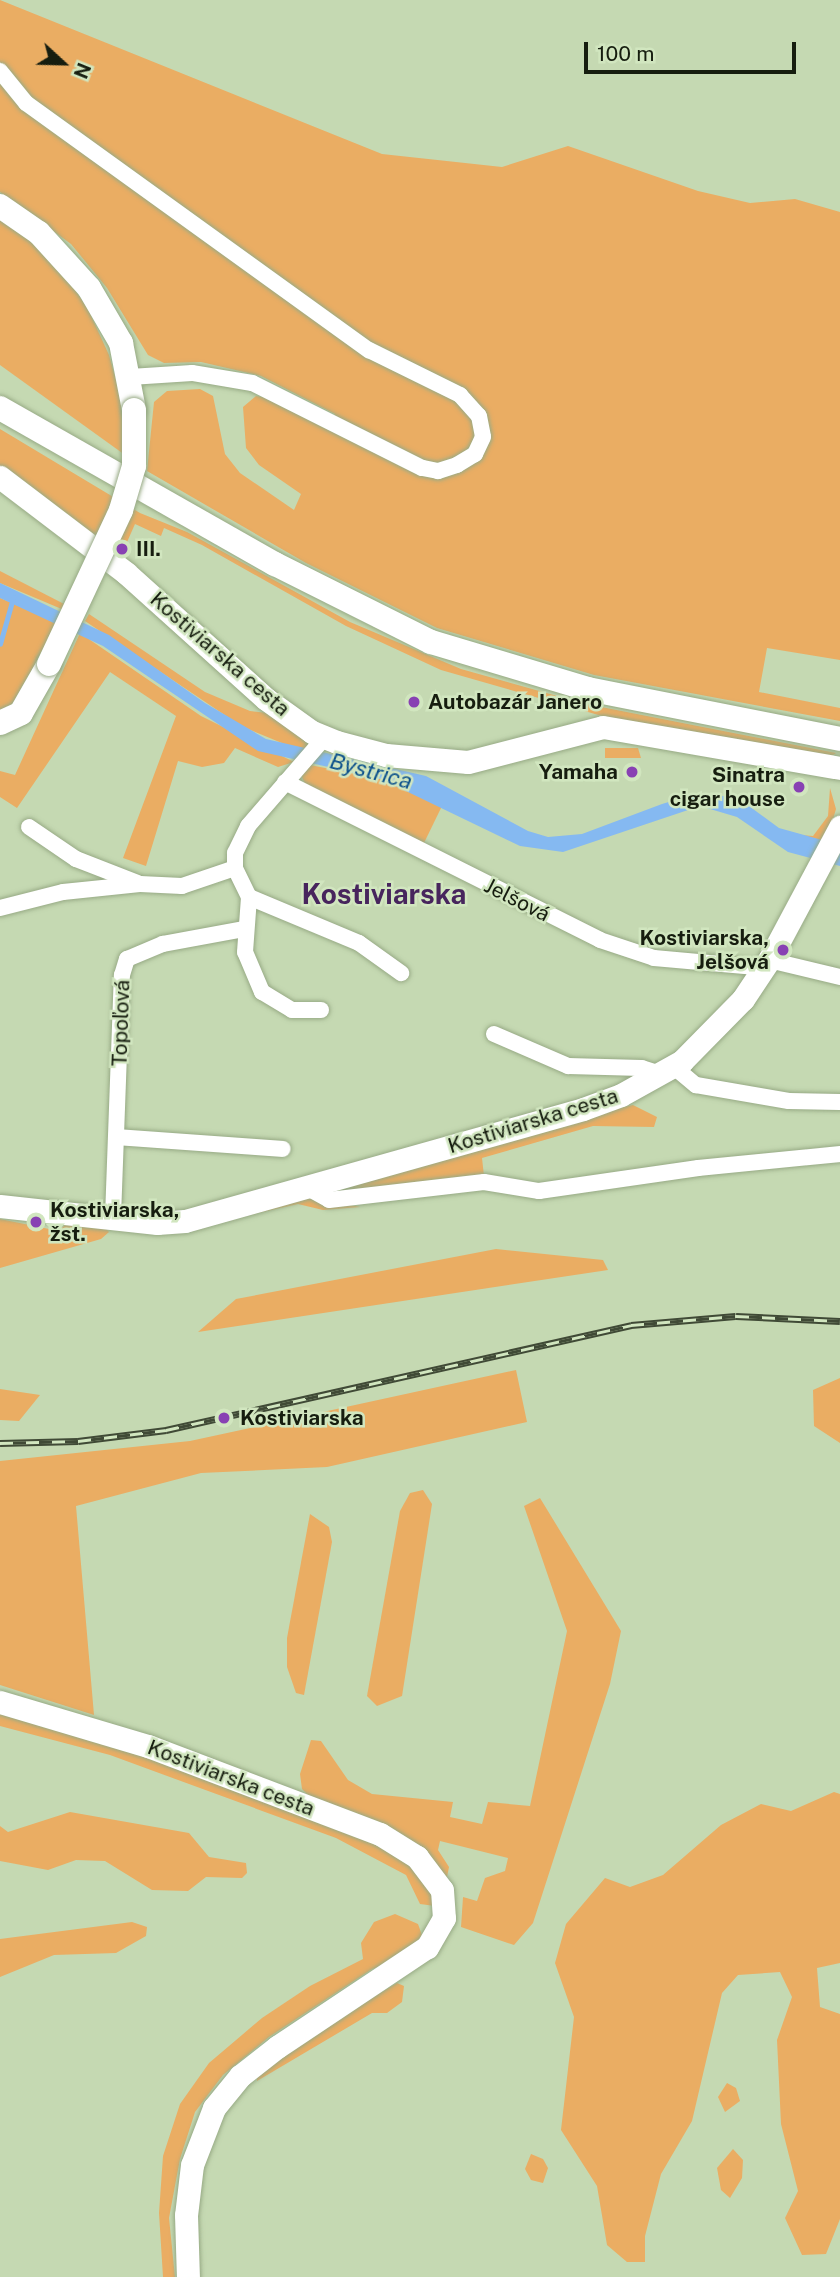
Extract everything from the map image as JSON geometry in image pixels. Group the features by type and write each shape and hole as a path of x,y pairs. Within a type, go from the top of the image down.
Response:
{"main road":[{"path":"0,206 39,233 89,288 121,343 130,377 134,410 134,466 121,510 49,664 21,713 0,723"},
{"path":"0,390 151,481 250,550"},
{"path":"0,408 351,605 467,655 588,689 840,739"}],"street":[{"path":"0,71 26,103 369,350 460,395 479,416 483,437 475,454 457,466 438,471 422,468 252,383 206,373 130,377"},
{"name":"Kostiviarska cesta","path":"0,477 126,573 266,699 322,742 386,755 468,762 603,727 840,768"},
{"path":"321,1010 292,1010 262,992 251,971 244,929 249,897 235,868 242,836 285,782 322,742"},
{"name":"Jelšová","path":"285,782 600,940 654,958 767,964 840,977"},
{"path":"29,827 76,859 140,884"},
{"name":"Kostiviarska cesta","path":"0,1206 180,1222 583,1109 667,1070 726,1019 767,964 837,833"},
{"path":"0,908 63,892 140,884 182,886 235,868"},
{"path":"249,897 359,943 401,973"},
{"name":"Topoľová","path":"117,1131 122,975 127,959 163,944 244,929"},
{"path":"494,1034 568,1066 667,1070 696,1085 789,1101 840,1102"},
{"path":"113,1217 117,1131 283,1149"},
{"name":"Kostiviarska cesta","path":"306,1188 329,1200 484,1182 539,1191 698,1168 840,1154"},
{"name":"Kostiviarska cesta","path":"0,1702 148,1746 380,1835 417,1857 442,1890 444,1918 427,1947 267,2055 240,2076 214,2108 192,2165 186,2215 188,2277"}],"shaded area":[{"path":"0,0 382,154 502,167 568,146 698,191 750,203 795,199 840,212 840,660 767,648 759,692 840,708 840,721 594,675 437,628 306,563 147,471 154,402 167,391 200,389 213,396 225,454 240,473 294,510 301,494 259,465 246,448 243,407 256,396 270,398 329,427 335,414 261,376 201,362 164,363 148,355 107,288 71,244 0,192"},
{"path":"0,216 56,262 88,309 109,355 121,398 125,455 0,365"},
{"path":"0,429 140,513 187,532 350,622 461,669 586,704 836,753 830,757 602,716 441,670 346,626 202,545 164,528 161,536 135,524 120,558 0,466"},
{"path":"0,571 66,605 64,610 0,583"},
{"path":"0,598 59,622 11,706 0,710"},
{"path":"89,614 205,692 250,711 268,713 314,742 305,750 294,748 241,726 85,621"},
{"path":"80,633 201,716 294,762 278,767 235,748 224,763 202,767 178,761 146,866 123,858 176,716 110,672 17,808 0,797 0,771 15,775"},
{"path":"605,748 638,748 641,758 605,758"},
{"path":"310,765 381,779 442,806 423,845 307,788 301,775"},
{"path":"830,788 836,809 826,843 800,835 813,836 828,816"},
{"path":"633,1105 657,1117 654,1127 593,1126 482,1158 484,1176 329,1194 317,1190 561,1120"},
{"path":"298,1195 360,1207 323,1210 298,1204 202,1226"},
{"path":"0,1219 59,1231 65,1225 102,1224 109,1232 101,1239 0,1268"},
{"path":"496,1249 603,1260 608,1270 198,1332 236,1299"},
{"path":"516,1370 527,1422 327,1467 201,1473 76,1506 94,1715 0,1685 0,1461 190,1441"},
{"path":"840,1378 840,1443 814,1426 813,1390"},
{"path":"0,1389 40,1395 19,1421 0,1420"},
{"path":"423,1490 432,1504 402,1696 377,1706 367,1696 400,1511 410,1493"},
{"path":"540,1498 621,1631 610,1684 533,1923 514,1945 461,1927 463,1897 477,1901 485,1878 505,1871 508,1858 440,1841 438,1850 449,1867 447,1877 431,1860 317,1804 302,1789 300,1774 311,1740 321,1741 348,1780 372,1794 453,1802 450,1817 482,1824 488,1802 530,1806 567,1631 524,1506"},
{"path":"310,1514 329,1527 332,1542 304,1695 296,1693 287,1667 287,1638"},
{"path":"0,1712 147,1755 378,1842 405,1857 430,1888 435,1906 420,1904 406,1875 336,1838 110,1755 0,1726"},
{"path":"834,1792 840,1794 840,1963 817,1968 820,2007 840,2014 840,2219 826,2254 802,2255 785,2218 798,2191 781,2124 777,2040 792,1997 780,1972 738,1975 722,1993 692,2121 661,2174 645,2236 645,2262 627,2262 607,2245 597,2186 561,2130 574,2017 555,1963 566,1924 605,1878 630,1887 663,1875 721,1825 761,1804 791,1811"},
{"path":"70,1812 189,1833 209,1857 246,1863 247,1873 242,1878 206,1877 188,1891 152,1890 105,1861 76,1860 48,1870 0,1861 0,1826 8,1832"},
{"path":"395,1914 418,1924 423,1938 399,1960 372,1969 269,2037 223,2075 195,2112 180,2159 169,2218 175,2277 163,2277 159,2213 163,2156 180,2104 209,2063 262,2018 310,1986 363,1959 361,1943 374,1922"},
{"path":"132,1922 147,1927 146,1936 116,1953 54,1955 0,1977 0,1939"},
{"path":"397,1983 404,1986 402,2002 387,2013 372,2013 257,2081 257,2076 315,2032"},
{"path":"727,2083 736,2088 740,2101 725,2112 718,2097"},
{"path":"733,2149 743,2160 742,2178 730,2198 721,2190 717,2168"},
{"path":"531,2154 543,2159 548,2168 543,2183 531,2180 525,2169"}],"water":[{"name":"Bystrica","path":"0,583 109,635 205,703 266,739 426,776 528,831 548,837 582,834 695,794 715,794 742,801 779,828 840,845 840,866 788,852 737,817 700,806 563,852 520,846 381,779 258,751 103,646 0,598"}],"waterway":[{"path":"0,644 13,598"}],"railway":[{"path":"0,1443 78,1441 166,1430 631,1325 736,1316 840,1321"}],"place":[{"name":"III.","path":"122,549"},
{"name":"Autobazár Janero","path":"414,702"},
{"name":"Yamaha","path":"632,772"},
{"name":"Sinatra cigar house","path":"799,787"},
{"name":"Kostiviarska, Jelšová","path":"783,950"},
{"name":"Kostiviarska, žst.","path":"36,1222"},
{"name":"Kostiviarska","path":"224,1418"}],"district":[{"name":"Kostiviarska","path":"384,894"}]}
